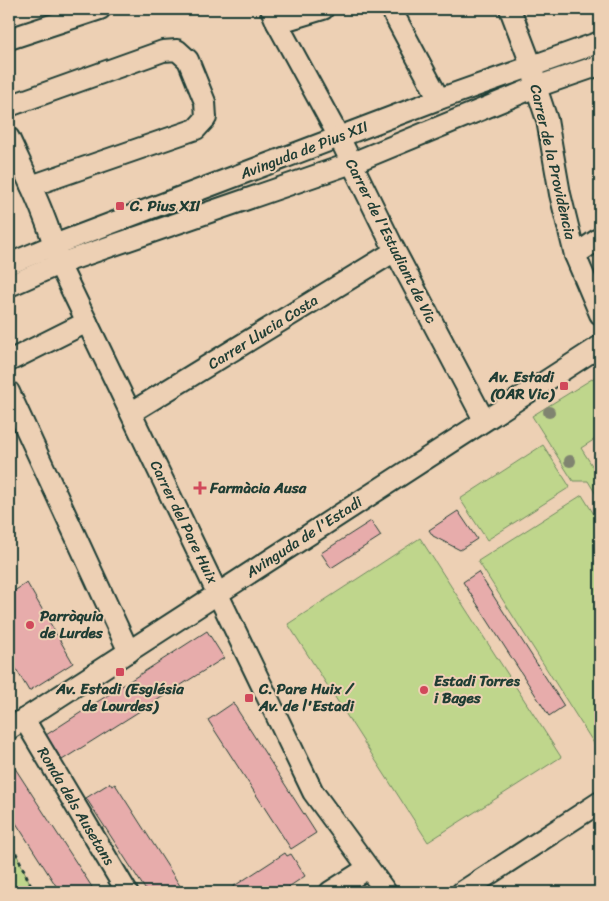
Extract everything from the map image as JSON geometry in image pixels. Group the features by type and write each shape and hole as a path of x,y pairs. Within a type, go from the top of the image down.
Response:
{"street":[{"path":"9,39 100,9"},
{"path":"274,16 323,9"},
{"path":"391,9 439,99"},
{"name":"Carrer de la Providència","path":"510,9 532,67 536,87 547,120 560,194 575,254 600,314"},
{"name":"Carrer de l'Estudiant de Vic","path":"274,16 339,137 395,251 484,420"},
{"name":"Avinguda de Pius XII","path":"9,286 57,254 339,137 439,99 600,42"},
{"path":"9,106 163,50 177,50 188,60 205,102 206,118 196,129 31,186"},
{"name":"Avinguda de Pius XII","path":"9,264 57,254 352,163 536,87 600,65"},
{"name":"Carrer del Pare Huix","path":"9,138 31,186 57,254 88,322 313,792 386,892"},
{"path":"575,254 600,238"},
{"name":"Carrer Llucia Costa","path":"132,412 395,251"},
{"path":"9,361 88,322"},
{"name":"Avinguda de l'Estadi","path":"16,724 600,346"},
{"path":"9,392 129,652"},
{"name":"Ronda dels Ausetans","path":"16,724 128,892"},
{"path":"462,892 600,802"},
{"path":"330,892 368,868"}],"path":[{"path":"9,838 34,892"}],"green space":[{"path":"600,374 600,436 581,448 600,478 600,501 588,481 573,481 532,416"},
{"path":"543,445 570,487 487,540 460,499"},
{"path":"582,495 600,524 600,753 478,561"},
{"name":"Estadi Torres i Bages","path":"420,538 561,757 428,842 288,624"},
{"path":"9,838 34,892 9,892"}],"building":[{"path":"600,466 600,478 595,469"},
{"path":"458,511 477,539 460,550 433,536 429,530"},
{"path":"371,521 381,536 331,568 321,553"},
{"path":"478,572 564,706 549,716 463,582"},
{"name":"Parròquia de Lurdes","path":"27,583 73,663 29,691 9,657 9,594"},
{"path":"207,631 224,658 62,760 46,735"},
{"path":"233,703 316,833 291,849 208,720"},
{"path":"9,759 92,887 85,892 60,892 9,812"},
{"path":"110,783 112,786 115,784 184,892 147,892 86,798"},
{"path":"285,853 287,856 291,854 305,876 281,892 225,892"}],"place":[{"name":"C. Pius XII","path":"120,206"},
{"name":"Av. Estadi (OAR Vic)","path":"564,386"},
{"name":"Farmàcia Ausa","path":"200,488"},
{"name":"Parròquia de Lurdes","path":"30,625"},
{"name":"Av. Estadi (Església de Lourdes)","path":"120,672"},
{"name":"Estadi Torres i Bages","path":"424,690"},
{"name":"C. Pare Huix / Av. de l'Estadi","path":"249,698"}]}
